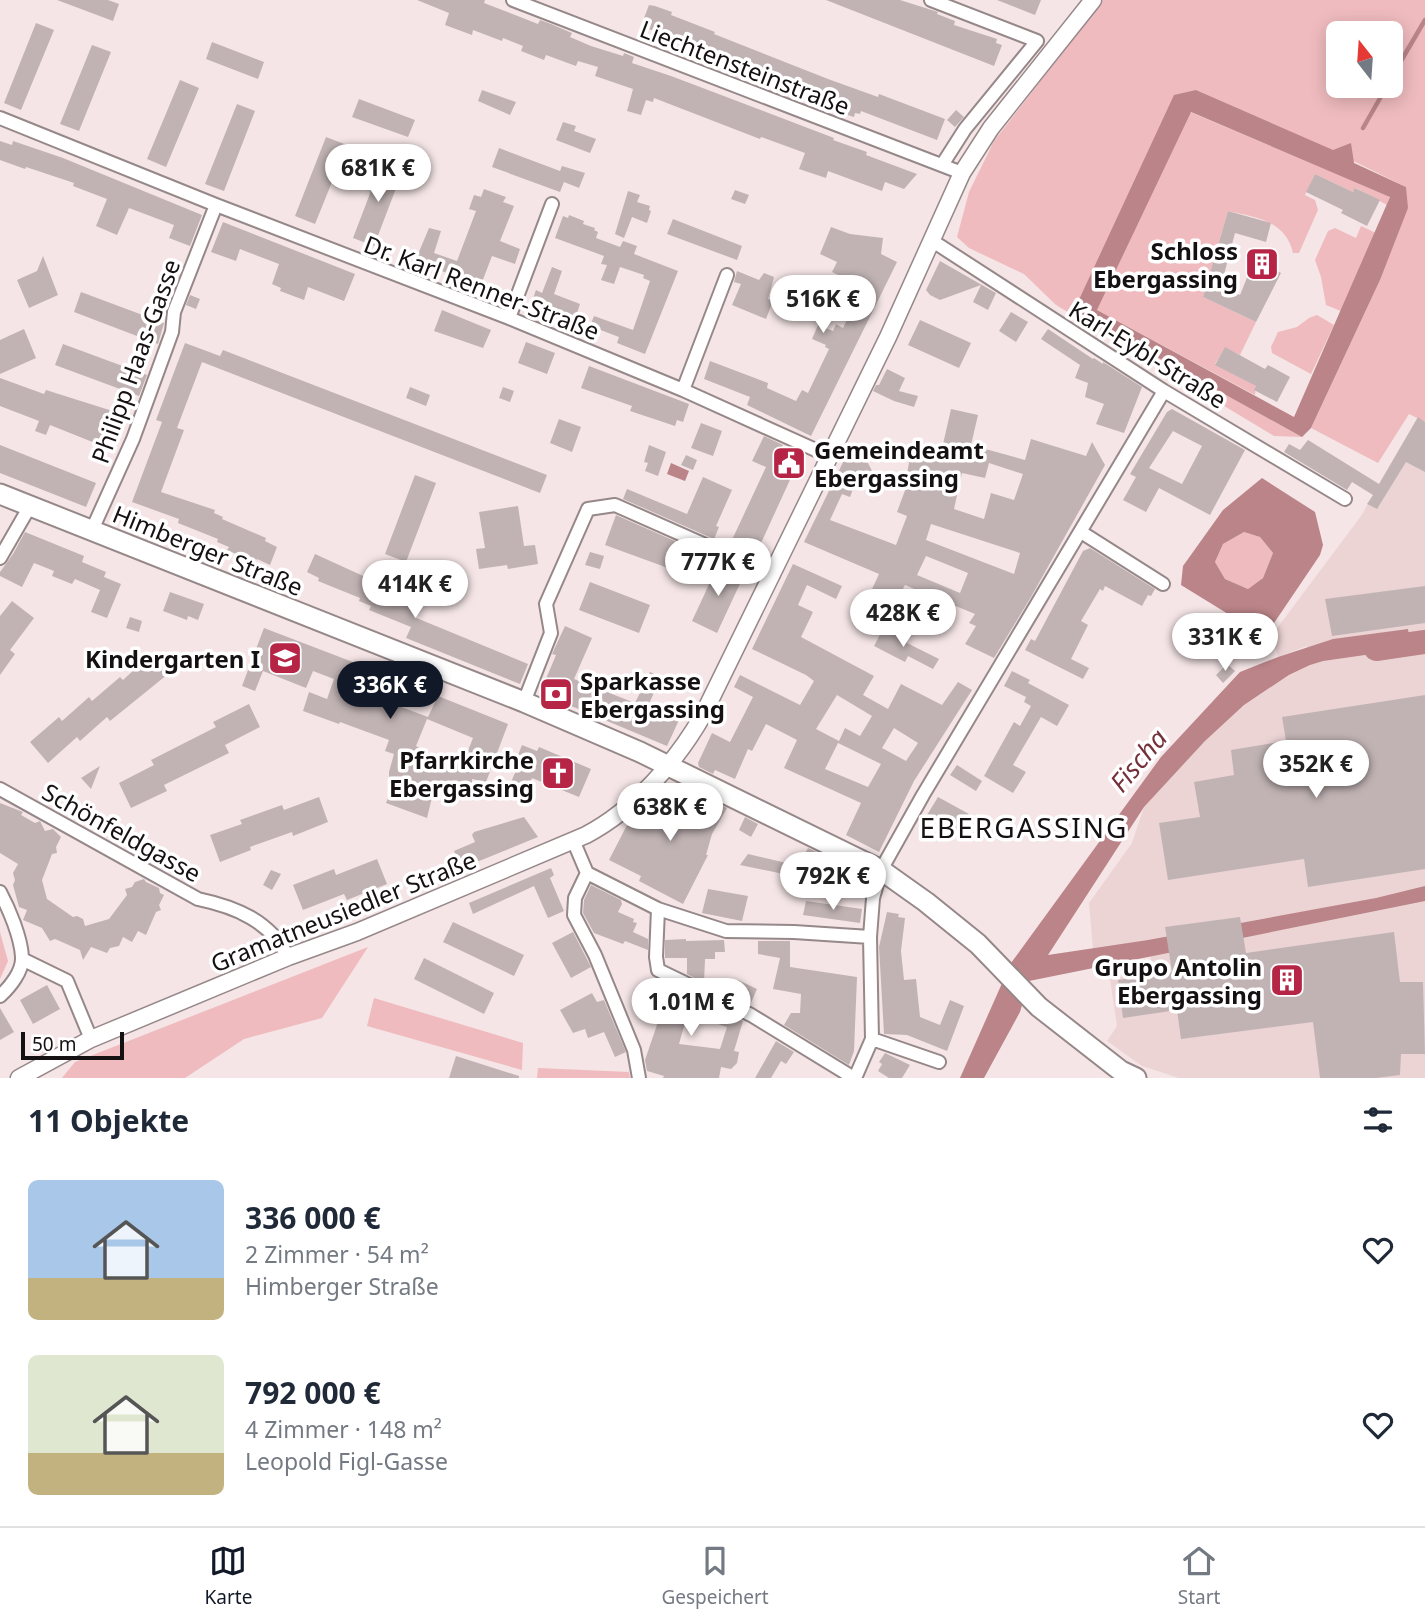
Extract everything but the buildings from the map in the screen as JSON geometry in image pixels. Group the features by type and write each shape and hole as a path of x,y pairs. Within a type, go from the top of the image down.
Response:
{"main road":[{"name":"Gramatneusiedler Straße","path":"19,1078 91,1040 288,957 357,932 573,840 614,817 668,765 704,715 888,337 962,173 991,128 1093,0"},
{"name":"Himberger Straße","path":"0,494 524,702 668,765 881,870 957,928 1035,1003 1121,1071 1136,1078"}],"street":[{"name":"Liechtensteinstraße","path":"513,0 962,173"},
{"path":"931,0 1037,41 965,129 942,165"},
{"name":"Dr. Karl Renner-Straße","path":"0,118 509,318 683,390 830,456"},
{"path":"509,318 552,204"},
{"name":"Philipp Haas-Gasse","path":"92,530 133,439 172,332 174,312 216,205"},
{"name":"Karl-Eybl-Straße","path":"931,240 1164,391 1345,499"},
{"path":"683,390 727,275"},
{"path":"658,909 656,957 659,970 751,1015 855,1078 872,1039 870,937 873,898 881,870 923,794 1164,391"},
{"path":"524,702 551,633 546,604 588,509 615,505 773,575"},
{"path":"0,558 30,506"},
{"path":"1081,532 1163,584"},
{"name":"Schönfeldgasse","path":"0,789 198,899 228,905 266,926 288,957"},
{"path":"573,840 587,873 658,909 726,931 870,937"},
{"path":"587,873 575,898 575,915 595,955 634,1049 639,1078"},
{"path":"0,892 9,908 22,959 16,979 0,996"},
{"path":"22,959 67,981 91,1040"},
{"path":"872,1039 939,1062"}],"shaded area":[{"path":"1103,0 1425,0 1425,422 1409,414 1378,463 1311,428 1380,280 1406,187 1196,90 1081,315 1302,437 1274,436 1056,305 1024,274 969,248 957,237 969,192 994,141"},
{"path":"1196,90 1333,150 1351,143 1354,163 1406,187 1408,208 1380,280 1311,428 1302,437 1081,315 1077,304 1174,95","holes":["1191,112 1390,197 1294,417 1097,310"]},
{"path":"1190,112 1390,196 1387,205 1356,188 1353,192 1315,174 1305,195 1315,200 1318,210 1299,253 1293,253 1289,242 1277,227 1228,211 1203,297 1256,322 1240,355 1225,348 1215,364 1256,386 1255,395 1097,310"},
{"path":"1361,226 1376,233 1341,311 1326,305 1315,260 1328,231 1335,228 1356,238"},
{"path":"1317,315 1334,325 1311,374 1272,353 1271,347 1278,332 1297,327"},
{"path":"1418,417 1425,422 1425,1078 1179,1078 1142,1066 1107,1041 1117,1026 1110,979 1151,961 1149,940 1093,949 1089,903 1132,843 1144,807 1205,741 1244,705 1310,665 1307,646 1278,657 1272,635 1361,516"},
{"path":"671,463 689,471 685,481 667,474"},
{"path":"1262,478 1315,512 1323,545 1320,555 1270,629 1259,633 1181,585 1183,566 1223,510","holes":["1244,532 1260,537 1273,553 1263,578 1248,589 1225,579 1215,562 1223,544"]},
{"path":"1244,532 1260,537 1273,553 1263,578 1248,589 1225,579 1215,562 1223,544"},
{"path":"1408,629 1412,654 1401,655 1393,651 1323,661 1289,675 1244,705 1205,741 1144,807 1048,955 1148,940 1376,898 1425,886 1425,901 1029,981 1020,1012 984,1078 960,1078 1011,963 1161,757 1240,672 1333,639"},
{"path":"0,932 8,961 0,979"},
{"path":"368,947 322,1018 244,1039 185,1078 62,1078 75,1062"},
{"path":"374,998 523,1043 522,1070 367,1026"},
{"path":"538,1068 629,1072 630,1078 537,1078"}],"waterway":[{"path":"1404,56 1425,20"},
{"path":"1363,128 1380,98"},
{"name":"Fischa","path":"1376,649 1425,642"}],"place":[{"name":"Schloss Ebergassing","path":"1262,264"},
{"name":"Gemeindeamt Ebergassing","path":"789,463"},
{"name":"Kindergarten I","path":"285,658"},
{"name":"Sparkasse Ebergassing","path":"556,694"},
{"name":"Pfarrkirche Ebergassing","path":"558,773"},
{"name":"Grupo Antolin Ebergassing","path":"1287,980"}],"district":[{"name":"EBERGASSING","path":"1024,827"}]}
